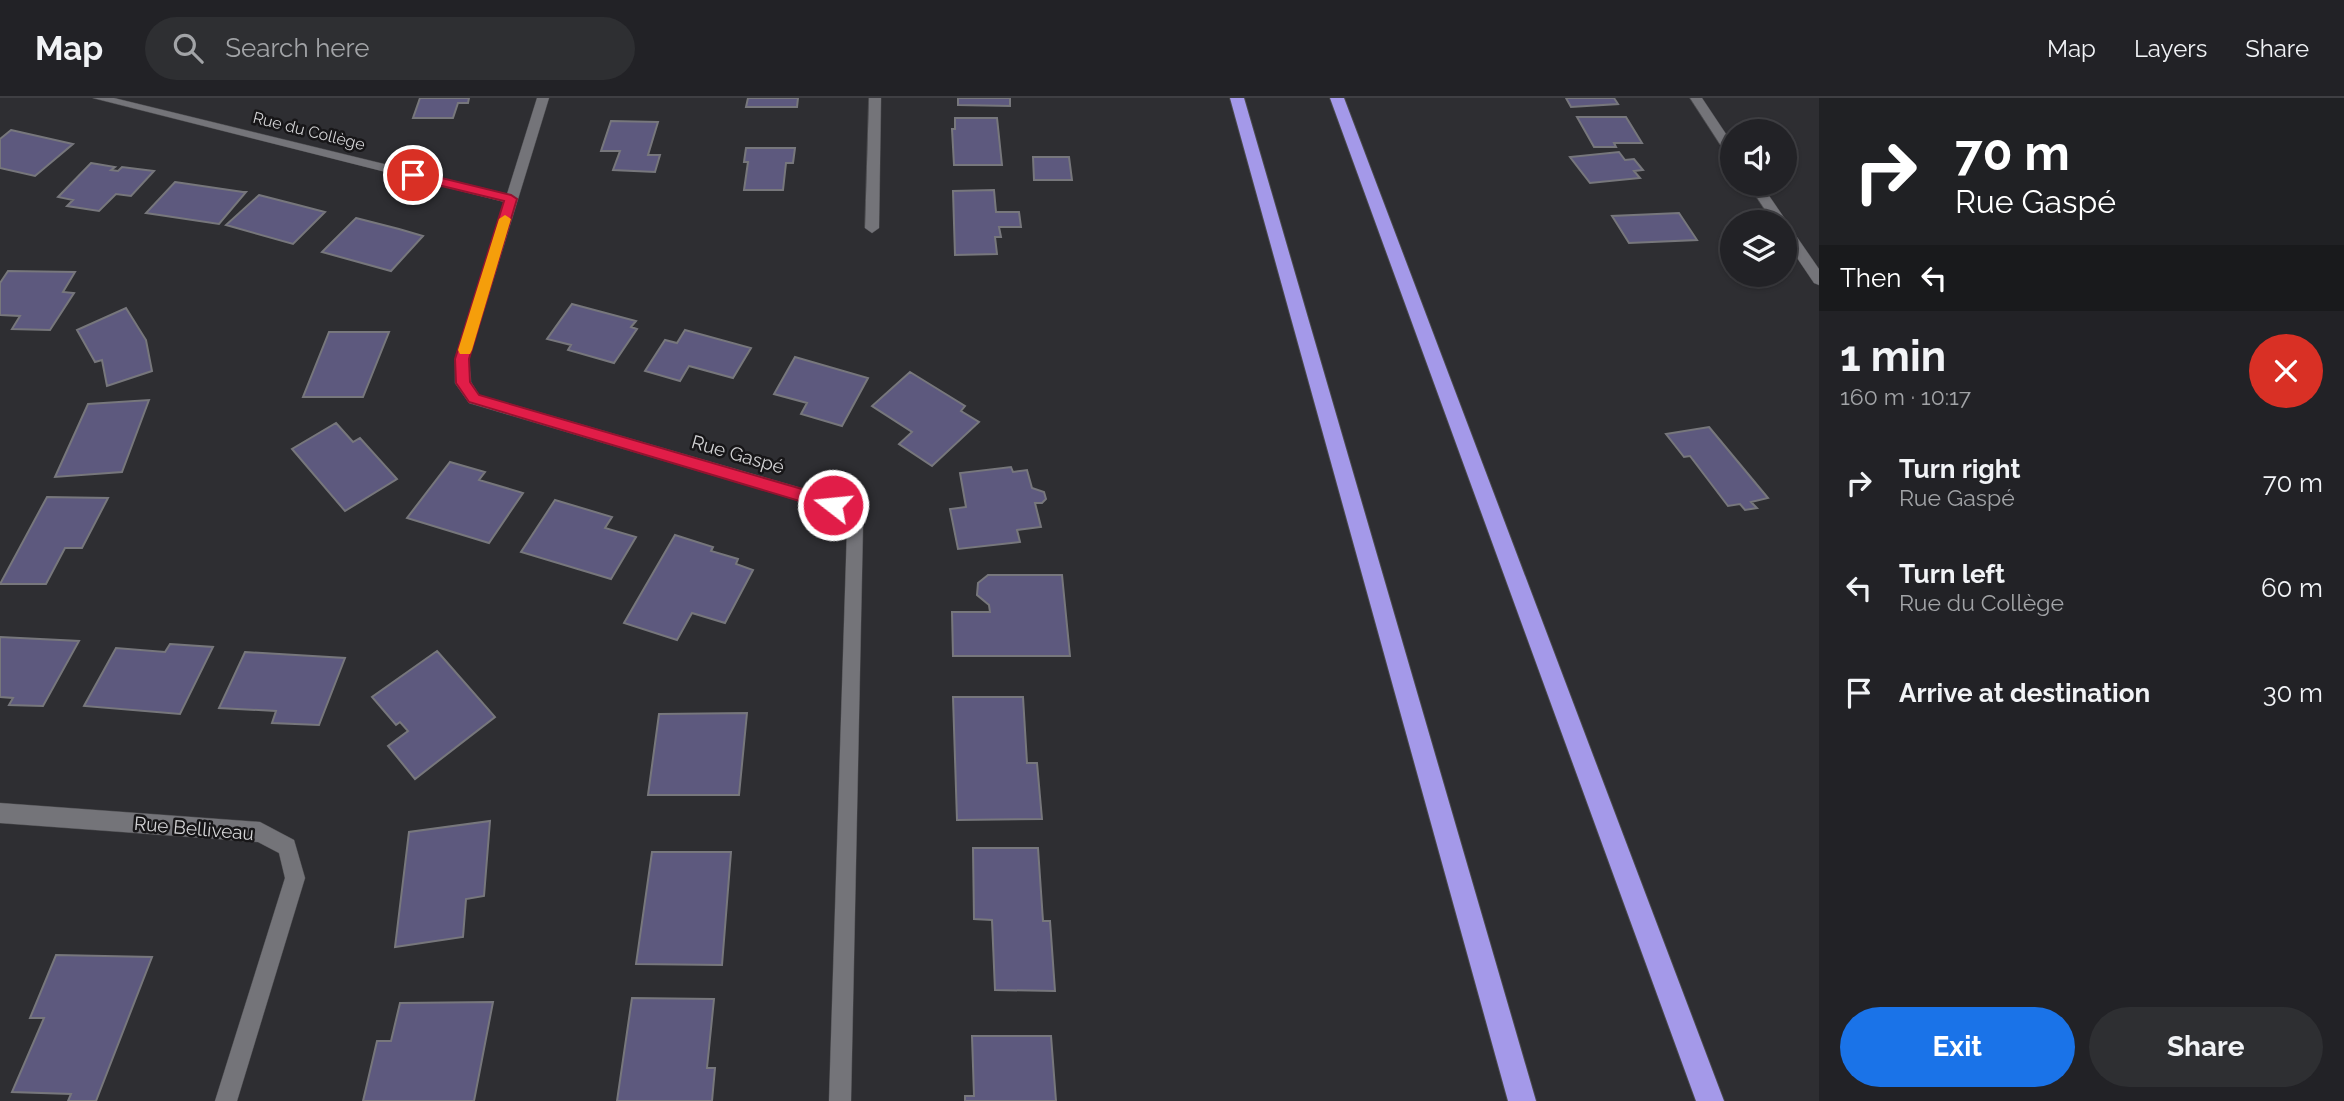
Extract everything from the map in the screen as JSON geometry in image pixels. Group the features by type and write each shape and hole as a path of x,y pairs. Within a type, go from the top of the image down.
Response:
{"highway":[{"path":"1237,98 1522,1101"},
{"path":"1337,98 1710,1101"}],"street":[{"name":"Rue du Collège","path":"99,98 511,199"},
{"name":"Rue Gaspé","path":"543,98 462,359 463,383 474,399 833,505 855,526 840,1101"},
{"path":"872,228 876,98"},
{"path":"1696,98 1720,134"},
{"path":"1797,248 1819,280"},
{"name":"Rue Belliveau","path":"0,813 260,832 287,847 295,878 226,1101"}],"building":[{"path":"420,98 469,98 468,103 458,103 453,118 413,118"},
{"path":"748,98 798,98 797,107 746,107"},
{"path":"958,98 1010,98 1010,106 958,105"},
{"path":"1566,98 1614,98 1618,104 1571,107"},
{"path":"1577,117 1626,117 1642,143 1614,143 1616,147 1594,147"},
{"path":"955,118 997,118 1002,165 954,165 952,129 955,129"},
{"path":"611,121 658,122 648,155 660,155 655,172 613,170 620,151 601,151"},
{"path":"11,130 73,144 35,176 0,168 0,139"},
{"path":"746,148 795,148 793,163 786,163 783,190 744,190 748,162 744,162"},
{"path":"1619,152 1625,160 1634,159 1643,170 1634,171 1640,178 1590,183 1570,157"},
{"path":"1033,157 1069,157 1072,180 1034,180"},
{"path":"91,163 115,167 111,170 118,171 122,167 154,171 131,196 116,194 99,211 67,206 73,200 58,197"},
{"path":"175,182 246,192 219,224 146,213"},
{"path":"994,190 996,212 1019,212 1021,227 999,227 1001,237 995,237 997,254 955,255 953,191"},
{"path":"259,195 325,212 293,244 226,225"},
{"path":"1679,213 1697,240 1629,243 1612,216"},
{"path":"356,218 423,236 391,271 322,252"},
{"path":"8,271 75,272 63,292 74,293 50,330 12,329 20,316 0,315 0,283"},
{"path":"572,304 636,321 631,327 637,329 614,363 568,350 571,345 547,339"},
{"path":"126,308 146,340 152,371 107,386 102,360 95,362 77,330"},
{"path":"685,330 751,348 733,378 689,366 680,381 645,371 665,340 677,343"},
{"path":"329,332 389,332 363,397 303,397"},
{"path":"795,357 868,378 842,426 801,414 807,403 774,394"},
{"path":"910,372 965,406 961,411 979,422 932,466 899,444 912,432 872,406"},
{"path":"149,400 122,472 55,477 88,404"},
{"path":"336,423 353,442 360,438 397,479 345,511 292,449"},
{"path":"1709,427 1768,498 1751,502 1757,508 1745,510 1740,504 1728,506 1690,456 1684,457 1666,434"},
{"path":"450,462 485,472 479,480 523,493 489,543 407,518"},
{"path":"1011,467 1013,472 1027,470 1032,488 1044,492 1046,499 1042,503 1035,503 1041,527 1017,530 1020,542 958,549 950,509 966,507 960,473"},
{"path":"47,497 108,498 82,548 65,548 46,584 0,584"},
{"path":"555,500 612,517 605,528 636,537 611,579 521,552"},
{"path":"675,535 713,547 711,551 738,559 736,564 753,570 725,623 692,613 677,640 624,623"},
{"path":"988,575 1062,575 1070,656 953,656 952,612 990,612 989,605 977,595 978,583"},
{"path":"0,637 79,641 43,706 9,705 13,698 0,697"},
{"path":"170,644 213,647 180,714 84,706 116,648 165,652"},
{"path":"437,651 495,717 415,779 388,746 408,731 400,722 396,725 372,697"},
{"path":"245,652 345,658 319,725 272,723 276,711 219,708"},
{"path":"953,697 1023,697 1027,763 1037,763 1042,819 957,820"},
{"path":"747,713 739,795 648,795 659,714"},
{"path":"490,821 484,896 466,899 463,937 395,947 409,832"},
{"path":"973,848 1038,848 1043,921 1050,921 1055,991 995,990 992,920 974,919"},
{"path":"652,852 731,852 722,965 636,964"},
{"path":"56,955 152,957 96,1101 68,1101 71,1094 12,1092 44,1018 30,1018"},
{"path":"632,998 714,999 707,1068 715,1068 712,1101 617,1101"},
{"path":"493,1002 474,1101 363,1101 377,1041 391,1041 400,1003"},
{"path":"972,1036 1051,1036 1056,1101 965,1101 965,1096 974,1096"}],"slow traffic":[{"path":"465,350 505,219"}],"route":[{"path":"413,175 511,199 462,359 463,383 474,399 833,505"}]}
